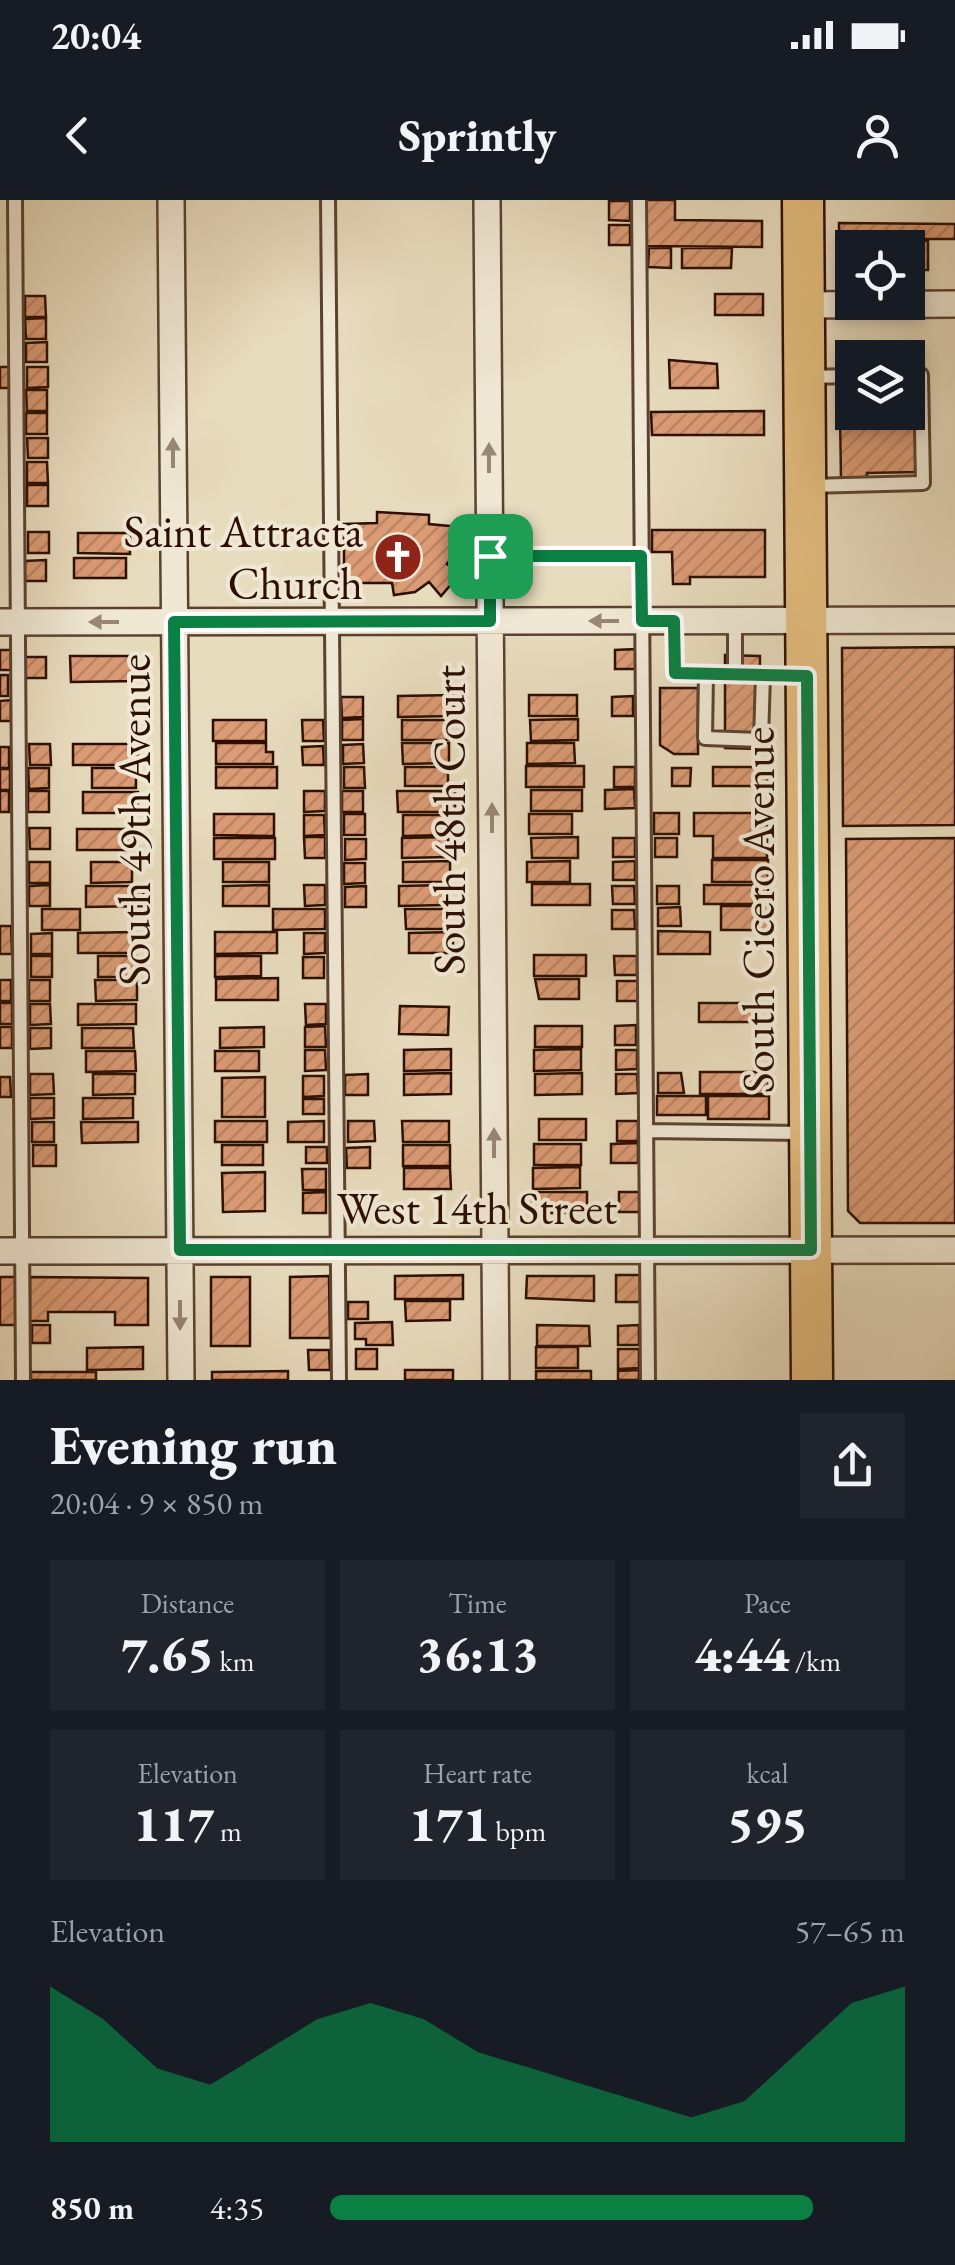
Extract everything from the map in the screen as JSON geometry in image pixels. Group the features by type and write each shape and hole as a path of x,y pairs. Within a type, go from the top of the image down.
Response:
{"main road":[{"name":"South Cicero Avenue","path":"803,200 812,1380"}],"street":[{"name":"South 49th Avenue","path":"171,200 181,1380"},
{"name":"South 48th Court","path":"487,200 496,1380"},
{"path":"804,305 955,304"},
{"path":"9,622 955,620"},
{"name":"West 14th Street","path":"11,1251 955,1250"}],"lane":[{"path":"15,200 9,622 11,1251 23,1380"},
{"path":"328,200 339,1380"},
{"path":"639,200 648,1380"},
{"path":"804,377 835,376"},
{"path":"805,486 924,483 923,430"},
{"path":"490,556 641,556"},
{"path":"674,621 675,673 807,676"},
{"path":"735,621 735,674"},
{"path":"706,674 705,738 761,740 764,675"},
{"path":"646,1132 810,1133"}],"building":[{"path":"646,200 675,200 675,220 762,221 762,247 646,246"},
{"path":"609,201 630,201 630,221 609,220"},
{"path":"839,223 955,224 955,239 925,239 925,230 839,230"},
{"path":"609,225 630,225 630,245 609,245"},
{"path":"925,241 928,241 925,270"},
{"path":"649,248 671,248 671,268 648,267"},
{"path":"682,248 732,248 731,268 682,268"},
{"path":"715,294 763,294 763,315 715,315"},
{"path":"25,296 45,296 46,317 25,317"},
{"path":"46,318 46,339 26,339 25,319"},
{"path":"47,342 47,362 26,362 26,343"},
{"path":"669,360 717,364 718,388 670,388"},
{"path":"0,367 9,367 10,388 0,388"},
{"path":"27,367 48,367 48,387 27,388"},
{"path":"26,390 47,390 47,411 27,411"},
{"path":"764,411 764,435 652,435 651,412"},
{"path":"26,413 47,413 47,434 26,434"},
{"path":"840,430 915,430 916,472 867,473 867,478 841,479"},
{"path":"27,438 48,438 48,458 28,458"},
{"path":"27,462 47,462 48,483 27,483"},
{"path":"27,485 48,485 48,506 27,506"},
{"name":"Saint Attracta Church","path":"377,512 429,515 429,524 461,527 457,550 447,564 460,574 441,596 429,582 415,592 394,595 392,583 344,583 344,524 377,523"},
{"path":"652,530 765,530 765,577 690,577 690,584 673,584 672,552 652,552"},
{"path":"28,532 49,532 49,553 28,553"},
{"path":"78,533 130,533 130,554 78,553"},
{"path":"74,558 126,558 126,578 74,578"},
{"path":"46,560 46,581 25,581 25,561"},
{"path":"955,647 955,825 843,826 842,648"},
{"path":"636,649 636,669 615,669 615,650"},
{"path":"0,650 11,650 11,670 0,670"},
{"path":"725,655 760,656 759,749 725,748"},
{"path":"70,656 131,656 131,660 139,660 139,681 71,682"},
{"path":"25,657 46,657 46,678 26,678"},
{"path":"0,675 8,675 8,696 0,696"},
{"path":"660,688 698,688 698,754 674,754 660,745"},
{"path":"454,695 454,716 398,717 398,696"},
{"path":"529,695 577,695 577,716 529,716"},
{"path":"633,696 633,716 612,716 612,697"},
{"path":"341,697 363,697 363,717 342,718"},
{"path":"11,700 11,721 0,721 0,701"},
{"path":"363,719 363,740 342,740 342,720"},
{"path":"578,719 578,740 531,741 530,720"},
{"path":"213,720 266,720 266,741 213,741"},
{"path":"302,720 323,720 324,741 303,741"},
{"path":"402,720 449,720 449,740 402,740"},
{"path":"216,743 266,743 266,752 273,752 273,764 216,764"},
{"path":"402,743 449,743 449,763 403,764"},
{"path":"527,743 574,743 575,763 527,764"},
{"path":"29,744 50,744 51,765 30,765"},
{"path":"73,744 138,744 138,765 73,765"},
{"path":"363,744 364,763 343,764 343,745"},
{"path":"323,746 324,765 303,765 302,747"},
{"path":"0,747 9,747 9,768 0,768"},
{"path":"526,766 584,766 584,787 526,787"},
{"path":"216,767 277,767 277,788 216,788"},
{"path":"344,767 364,767 365,788 344,788"},
{"path":"405,767 448,767 448,786 405,786"},
{"path":"614,767 635,767 635,787 614,787"},
{"path":"713,767 767,767 767,786 713,786"},
{"path":"28,768 49,768 49,788 29,789"},
{"path":"92,768 136,768 136,788 92,788"},
{"path":"672,768 691,768 690,786 672,786"},
{"path":"0,769 10,769 10,790 0,790"},
{"path":"634,789 635,808 605,809 605,790"},
{"path":"531,790 582,790 582,811 531,811"},
{"path":"0,791 9,791 9,812 0,812"},
{"path":"28,791 49,791 49,812 28,812"},
{"path":"304,791 325,791 325,811 304,812"},
{"path":"342,791 363,791 363,812 342,812"},
{"path":"397,791 455,791 455,812 398,812"},
{"path":"83,792 138,792 138,813 83,813"},
{"path":"654,813 679,813 679,834 654,834"},
{"path":"694,813 767,813 767,858 713,858 713,836 694,836"},
{"path":"214,814 274,814 274,836 214,835"},
{"path":"344,814 365,814 365,835 344,835"},
{"path":"529,814 572,814 572,834 529,834"},
{"path":"304,815 324,815 325,835 304,836"},
{"path":"403,815 449,815 450,835 403,836"},
{"path":"29,828 50,828 50,849 30,849"},
{"path":"77,829 138,829 138,850 77,850"},
{"path":"304,837 325,837 325,858 305,858"},
{"path":"448,837 449,857 402,858 402,838"},
{"path":"578,837 578,858 532,858 531,838"},
{"path":"214,838 275,838 275,859 214,859"},
{"path":"613,838 635,838 635,857 613,857"},
{"path":"655,838 677,838 677,857 655,857"},
{"path":"955,838 955,1223 860,1223 848,1211 846,839"},
{"path":"345,839 366,839 366,859 345,860"},
{"path":"712,860 768,860 768,882 712,882"},
{"path":"450,861 450,882 403,882 403,862"},
{"path":"570,861 570,882 527,882 527,862"},
{"path":"635,861 635,880 613,880 613,862"},
{"path":"29,862 50,862 50,883 29,883"},
{"path":"91,862 132,862 132,882 91,883"},
{"path":"223,862 269,862 269,882 223,882"},
{"path":"344,863 365,863 365,883 344,884"},
{"path":"532,884 590,884 590,905 532,905"},
{"path":"50,885 50,906 29,906 29,886"},
{"path":"269,885 269,906 223,906 223,886"},
{"path":"304,885 325,885 325,905 305,906"},
{"path":"445,885 445,905 399,906 399,886"},
{"path":"704,885 768,885 768,904 704,904"},
{"path":"86,886 143,886 144,906 86,907"},
{"path":"366,886 366,907 345,907 345,887"},
{"path":"612,886 634,886 635,904 613,904"},
{"path":"657,886 679,886 679,904 657,904"},
{"path":"721,906 769,906 770,930 721,930"},
{"path":"680,907 681,926 658,926 658,908"},
{"path":"42,909 80,909 80,930 42,930"},
{"path":"273,909 325,909 325,929 273,930"},
{"path":"405,909 449,909 450,929 406,929"},
{"path":"612,910 634,910 635,929 612,929"},
{"path":"0,926 11,926 12,954 0,954"},
{"path":"658,931 710,932 710,954 658,954"},
{"path":"135,932 135,953 78,953 78,933"},
{"path":"215,932 277,932 277,953 215,954"},
{"path":"453,932 453,953 409,953 409,933"},
{"path":"52,933 52,954 31,954 31,934"},
{"path":"304,933 325,933 325,953 304,954"},
{"path":"534,955 586,955 586,976 534,976"},
{"path":"31,956 52,956 52,977 31,977"},
{"path":"98,956 136,956 137,977 98,977"},
{"path":"215,956 261,956 261,976 215,977"},
{"path":"614,956 637,956 637,975 615,975"},
{"path":"303,957 324,957 324,978 303,978"},
{"path":"278,978 278,1000 216,1000 216,979"},
{"path":"535,979 579,979 579,999 539,999"},
{"path":"0,980 11,980 11,1001 0,1001"},
{"path":"29,980 50,980 50,1001 29,1001"},
{"path":"95,980 137,980 137,1000 96,1001"},
{"path":"617,981 638,981 638,1001 617,1001"},
{"path":"0,1003 12,1003 12,1024 0,1024"},
{"path":"699,1003 755,1003 755,1022 699,1022"},
{"path":"30,1004 50,1004 51,1024 30,1025"},
{"path":"78,1004 136,1004 136,1024 78,1025"},
{"path":"305,1004 326,1004 326,1024 306,1025"},
{"path":"400,1006 449,1007 448,1035 399,1034"},
{"path":"636,1025 636,1045 615,1045 615,1026"},
{"path":"325,1026 326,1047 305,1047 305,1027"},
{"path":"535,1026 582,1026 582,1047 535,1047"},
{"path":"0,1027 12,1027 12,1048 0,1048"},
{"path":"264,1027 264,1047 220,1048 220,1028"},
{"path":"30,1028 51,1028 51,1048 30,1049"},
{"path":"82,1028 133,1028 134,1048 82,1048"},
{"path":"451,1049 451,1070 404,1071 404,1050"},
{"path":"581,1049 581,1070 534,1071 534,1050"},
{"path":"305,1050 325,1050 326,1070 305,1071"},
{"path":"616,1050 637,1050 637,1069 616,1070"},
{"path":"86,1051 135,1051 136,1071 86,1072"},
{"path":"215,1051 259,1051 259,1071 215,1071"},
{"path":"700,1072 769,1072 768,1094 700,1094"},
{"path":"451,1073 451,1094 404,1095 404,1074"},
{"path":"582,1073 582,1094 535,1095 535,1074"},
{"path":"658,1073 681,1073 684,1093 658,1093"},
{"path":"30,1074 53,1074 54,1094 30,1095"},
{"path":"93,1074 135,1074 135,1094 93,1095"},
{"path":"368,1074 368,1095 345,1095 345,1075"},
{"path":"616,1074 637,1074 638,1093 616,1094"},
{"path":"303,1076 324,1076 324,1096 303,1097"},
{"path":"0,1077 10,1077 11,1097 0,1097"},
{"path":"265,1077 265,1117 222,1117 222,1078"},
{"path":"657,1096 706,1096 706,1115 657,1115"},
{"path":"708,1096 769,1096 769,1119 708,1119"},
{"path":"30,1098 54,1098 54,1118 30,1119"},
{"path":"83,1098 133,1098 133,1118 83,1119"},
{"path":"303,1099 324,1099 324,1114 303,1114"},
{"path":"539,1119 586,1119 586,1140 539,1140"},
{"path":"215,1121 267,1121 267,1142 215,1142"},
{"path":"324,1121 324,1142 288,1142 288,1122"},
{"path":"348,1121 374,1121 375,1141 348,1142"},
{"path":"402,1121 449,1121 449,1142 403,1142"},
{"path":"617,1121 638,1121 638,1141 617,1141"},
{"path":"32,1122 54,1122 54,1142 32,1142"},
{"path":"81,1122 138,1122 138,1142 82,1143"},
{"path":"638,1143 638,1163 611,1163 611,1144"},
{"path":"534,1144 581,1144 581,1165 534,1165"},
{"path":"33,1145 56,1145 56,1166 33,1166"},
{"path":"222,1145 263,1145 263,1165 222,1165"},
{"path":"403,1145 450,1145 450,1166 403,1166"},
{"path":"306,1147 327,1147 327,1163 306,1163"},
{"path":"370,1147 370,1168 347,1168 346,1148"},
{"path":"580,1167 580,1188 533,1189 533,1168"},
{"path":"404,1168 450,1168 451,1189 404,1189"},
{"path":"302,1169 326,1169 326,1190 303,1190"},
{"path":"265,1172 265,1211 223,1212 222,1173"},
{"path":"326,1192 326,1213 303,1213 303,1193"},
{"path":"532,1192 587,1192 587,1213 532,1213"},
{"path":"619,1192 640,1192 640,1212 619,1212"},
{"path":"463,1275 463,1299 395,1299 395,1276"},
{"path":"616,1275 640,1275 640,1302 616,1302"},
{"path":"329,1276 330,1338 290,1338 290,1277"},
{"path":"527,1276 594,1276 594,1301 526,1298"},
{"path":"0,1277 18,1277 19,1325 0,1325"},
{"path":"30,1277 148,1278 148,1325 115,1325 115,1312 48,1312 48,1321 30,1321"},
{"path":"211,1277 250,1277 250,1346 211,1346"},
{"path":"405,1301 450,1301 450,1320 406,1321"},
{"path":"348,1302 368,1302 368,1319 348,1319"},
{"path":"392,1322 393,1345 366,1345 366,1339 355,1339 355,1323"},
{"path":"32,1325 50,1325 50,1343 32,1343"},
{"path":"537,1325 589,1326 590,1346 537,1346"},
{"path":"639,1325 639,1345 618,1345 618,1326"},
{"path":"143,1347 143,1369 87,1370 87,1348"},
{"path":"536,1347 578,1347 578,1368 536,1368"},
{"path":"356,1349 377,1349 377,1369 356,1369"},
{"path":"618,1349 639,1349 639,1368 618,1369"},
{"path":"308,1350 329,1350 330,1370 309,1370"},
{"path":"405,1370 453,1370 453,1380 405,1380"},
{"path":"639,1370 639,1380 618,1380 618,1371"},
{"path":"288,1371 288,1380 212,1380 212,1372"},
{"path":"536,1371 591,1371 591,1380 536,1380"},
{"path":"31,1372 96,1372 96,1380 31,1380"}],"place":[{"name":"Saint Attracta Church","path":"398,557"}],"route":[{"path":"490,556 641,556 642,621 674,621 675,673 807,676 811,1250 180,1250 174,622 490,621 490,556"}]}
